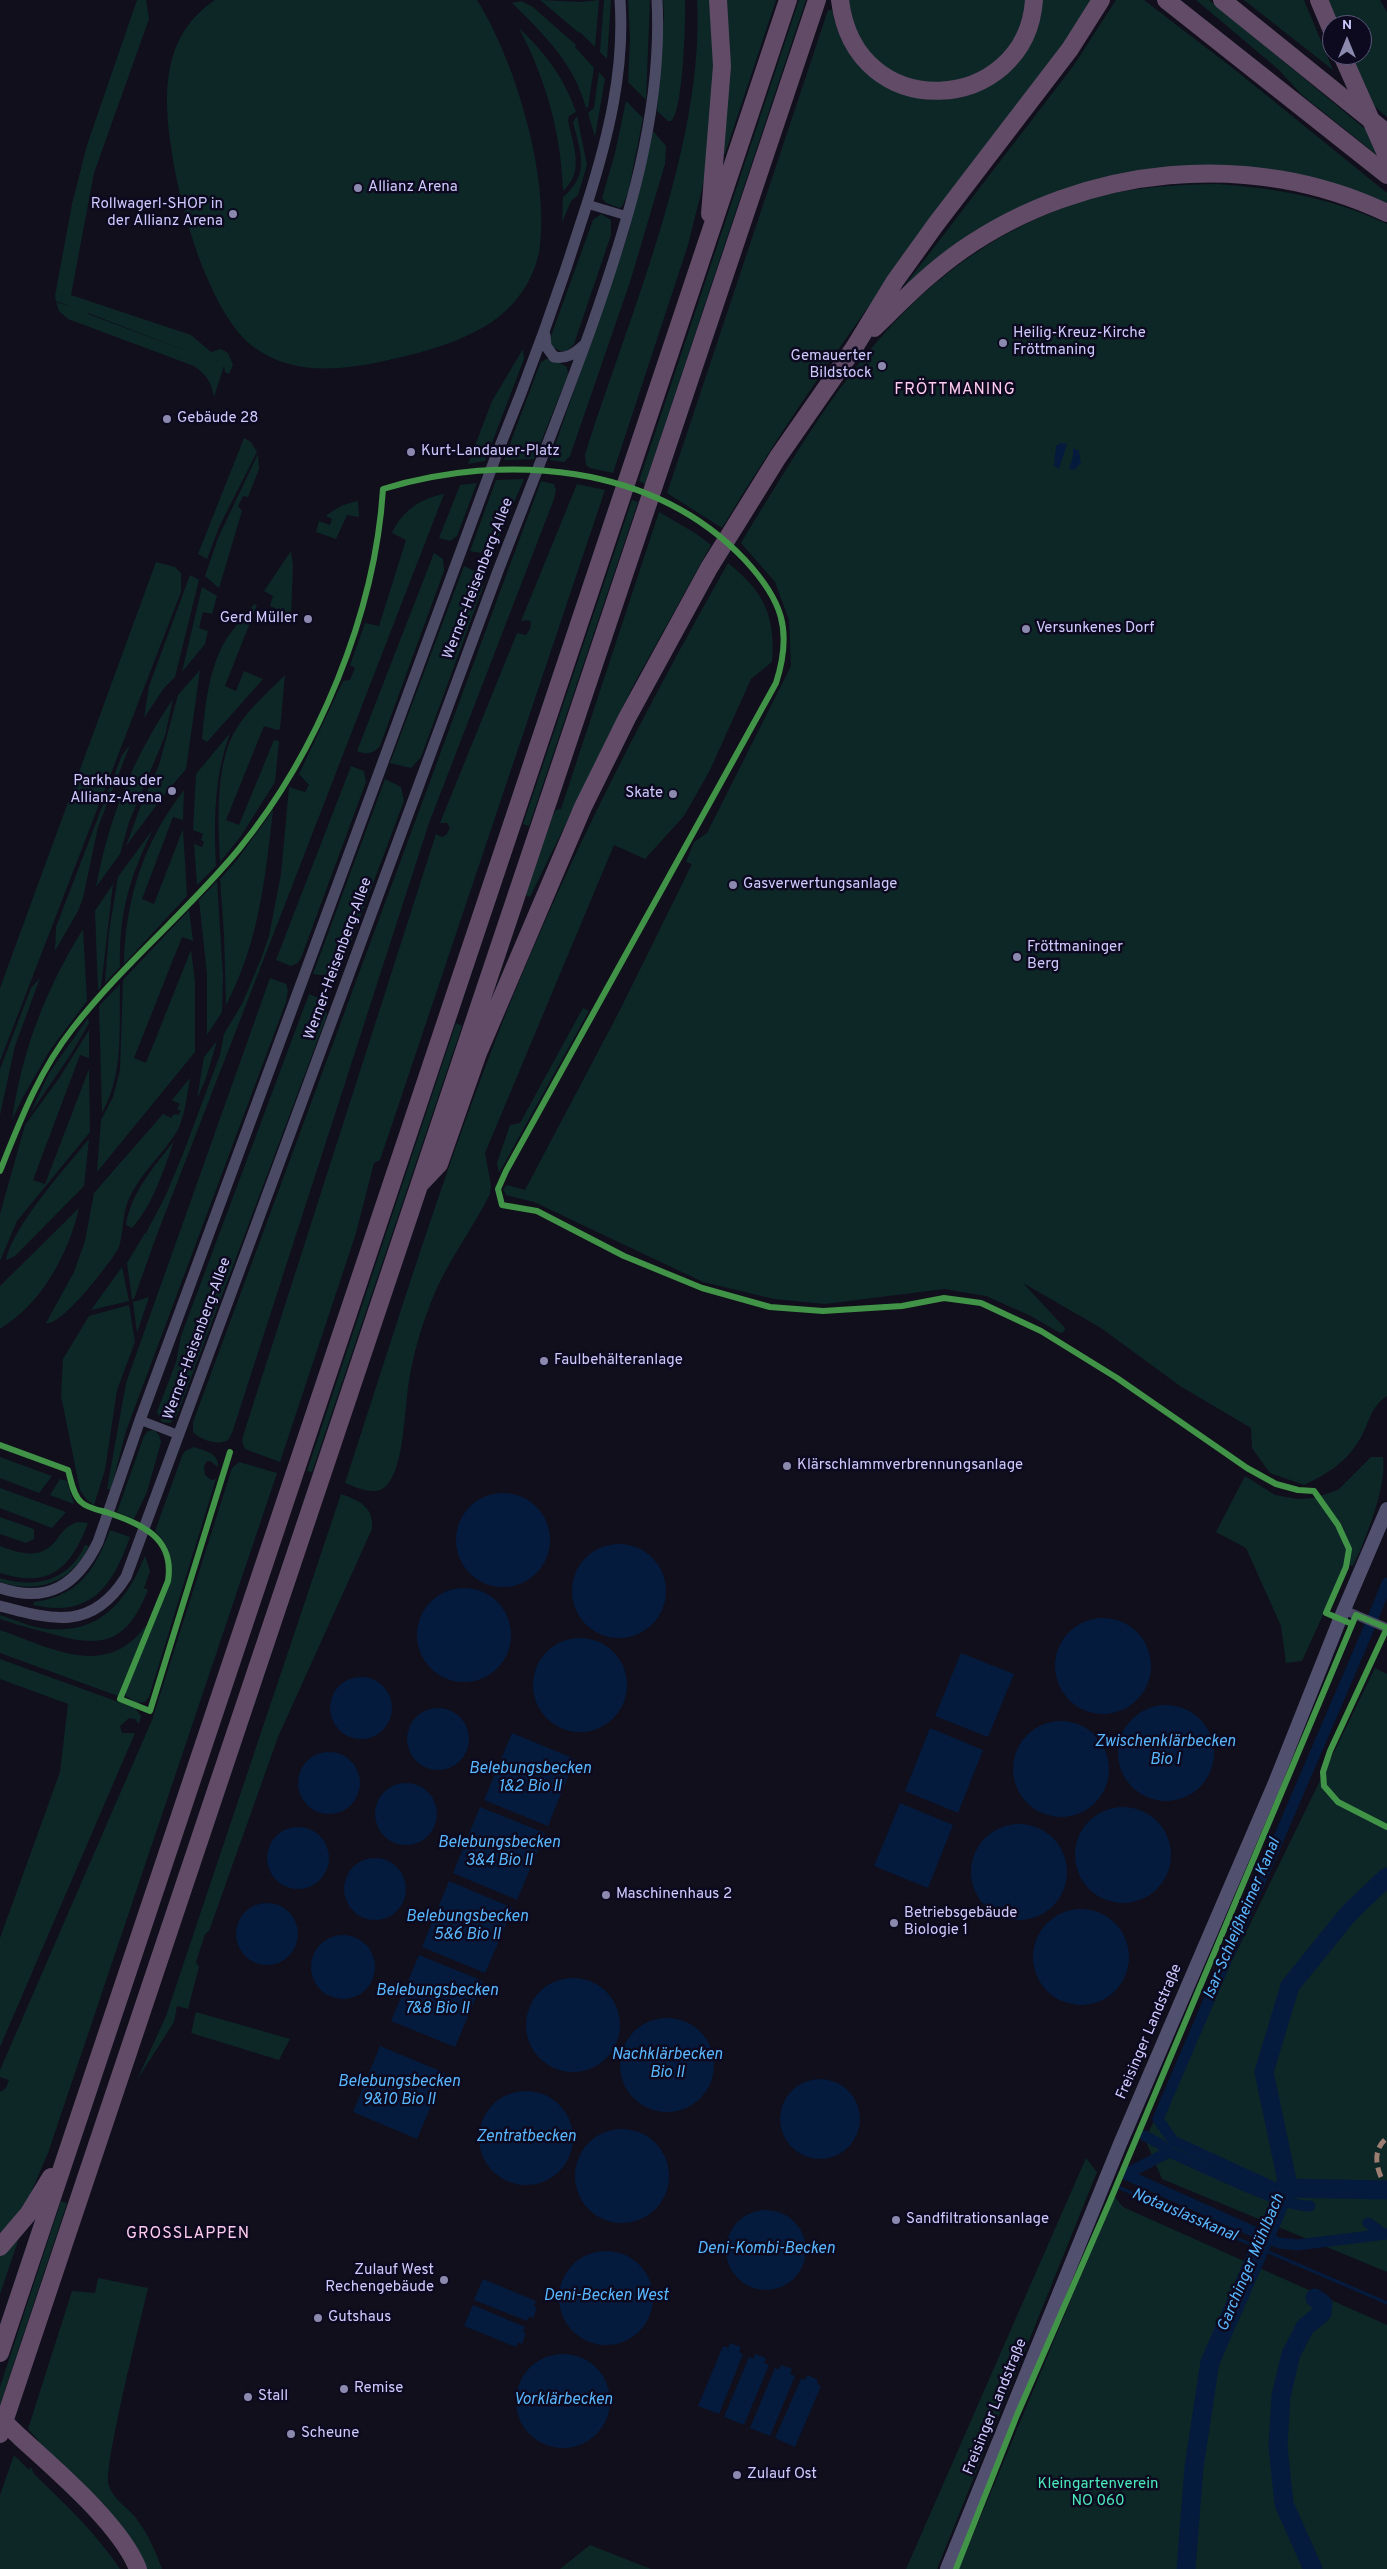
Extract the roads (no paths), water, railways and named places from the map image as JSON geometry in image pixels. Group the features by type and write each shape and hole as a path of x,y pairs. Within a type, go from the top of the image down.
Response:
{"highway":[{"path":"707,246 722,66 718,0"},
{"path":"0,2353 788,0"},
{"path":"138,2569 130,2553 100,2515 19,2444 0,2434 817,0"},
{"path":"840,0 846,28 863,59 876,70 899,84 915,89 936,91 974,84 992,74 1006,62 1026,34 1034,0"},
{"path":"418,1186 439,1164 478,1053 547,886 627,718 709,568 815,401 854,348 895,281 930,232 1070,49 1101,0"},
{"path":"1166,0 1387,175"},
{"path":"1222,0 1387,133"},
{"path":"1319,1 1325,15"},
{"path":"1346,65 1387,156"},
{"path":"854,348 938,268 989,233 1058,200 1118,182 1183,174 1248,175 1326,190 1387,213"},
{"path":"0,2246 29,2213 65,2156"},
{"path":"0,2418 19,2444 104,2537 126,2569"}],"main road":[{"name":"Freisinger Landstraße","path":"948,2569 1118,2149 1270,1794 1387,1509"}],"street":[{"name":"Werner-Heisenberg-Allee","path":"0,1588 21,1594 51,1591 77,1576 86,1565 98,1542 140,1420 496,456 545,333 587,204 612,117 619,59 620,0"},
{"name":"Werner-Heisenberg-Allee","path":"0,1606 56,1619 85,1614 97,1609 116,1593 134,1556 498,571 585,345 627,216 645,147 652,99 657,0"},
{"path":"587,204 627,216"},
{"path":"545,333 546,346 554,356 562,358 570,356 585,345"},
{"path":"140,1420 179,1434"},
{"path":"1344,1610 1383,1626"}],"water":[{"path":"1061,443 1067,444 1059,469 1054,466 1056,446"},
{"path":"1073,448 1079,451 1081,463 1074,470 1069,469"},
{"path":"503,1493 521,1497 536,1507 546,1522 550,1540 546,1558 536,1573 521,1583 503,1587 485,1583 470,1573 460,1558 456,1540 460,1522 470,1507 485,1497"},
{"path":"619,1544 637,1548 652,1558 662,1573 666,1591 662,1609 652,1624 637,1634 619,1638 601,1634 586,1624 576,1609 572,1591 576,1573 586,1558 601,1548"},
{"path":"464,1588 482,1592 497,1602 507,1617 511,1635 507,1653 497,1668 482,1678 464,1682 446,1678 431,1668 421,1653 417,1635 421,1617 431,1602 446,1592"},
{"name":"Zwischenklärbecken Bio I","path":"1103,1618 1121,1622 1137,1632 1147,1648 1151,1666 1147,1684 1137,1700 1121,1710 1103,1714 1085,1710 1069,1700 1059,1684 1055,1666 1059,1648 1069,1632 1085,1622"},
{"path":"580,1638 598,1642 613,1652 623,1667 627,1685 623,1703 613,1718 598,1728 580,1732 562,1728 547,1718 537,1703 533,1685 537,1667 547,1652 562,1642"},
{"path":"961,1653 1014,1674 988,1737 935,1716"},
{"path":"355,1677 367,1677 383,1686 390,1696 392,1708 390,1720 383,1730 367,1739 355,1739 344,1734 335,1725 330,1714 330,1702 335,1691 344,1682"},
{"name":"Zwischenklärbecken Bio I","path":"1166,1705 1184,1708 1200,1719 1211,1735 1214,1753 1211,1771 1200,1787 1184,1798 1166,1801 1148,1798 1132,1787 1121,1771 1118,1753 1121,1735 1132,1719 1148,1708"},
{"path":"432,1708 444,1708 460,1717 467,1727 469,1739 467,1751 460,1761 444,1770 432,1770 421,1765 412,1756 407,1745 407,1733 412,1722 421,1713"},
{"name":"Zwischenklärbecken Bio I","path":"1061,1721 1079,1724 1095,1735 1106,1751 1109,1769 1106,1787 1095,1803 1079,1814 1061,1817 1043,1814 1027,1803 1016,1787 1013,1769 1016,1751 1027,1735 1043,1724"},
{"path":"930,1728 983,1750 958,1813 905,1791"},
{"name":"Belebungsbecken 1&2 Bio II","path":"512,1733 575,1759 548,1826 484,1800"},
{"path":"323,1752 335,1752 351,1761 358,1771 360,1783 358,1795 351,1805 335,1814 323,1814 312,1809 303,1800 298,1789 298,1777 303,1766 312,1757"},
{"path":"400,1783 412,1783 428,1792 435,1802 437,1814 435,1826 428,1836 412,1845 400,1845 389,1840 380,1831 375,1820 375,1808 380,1797 389,1788"},
{"path":"900,1803 953,1825 928,1888 874,1866"},
{"name":"Belebungsbecken 3&4 Bio II","path":"480,1807 545,1833 517,1900 453,1873"},
{"name":"Zwischenklärbecken Bio I","path":"1123,1807 1141,1810 1157,1821 1168,1837 1171,1855 1168,1873 1157,1889 1141,1900 1123,1903 1105,1900 1089,1889 1078,1873 1075,1855 1078,1837 1089,1821 1105,1810"},
{"path":"1019,1824 1037,1827 1053,1838 1064,1854 1067,1872 1064,1890 1053,1906 1037,1917 1019,1920 1001,1917 985,1906 974,1890 971,1872 974,1854 985,1838 1001,1827"},
{"path":"292,1827 304,1827 320,1836 327,1846 329,1858 327,1870 320,1880 304,1889 292,1889 281,1884 272,1875 267,1864 267,1852 272,1841 281,1832"},
{"path":"369,1858 381,1858 397,1867 404,1877 406,1889 404,1901 397,1911 381,1920 369,1920 358,1915 349,1906 344,1895 344,1883 349,1872 358,1863"},
{"name":"Belebungsbecken 5&6 Bio II","path":"449,1881 513,1908 485,1973 422,1947"},
{"path":"261,1903 273,1903 289,1912 296,1922 298,1934 296,1946 289,1956 273,1965 261,1965 250,1960 241,1951 236,1940 236,1928 241,1917 250,1908"},
{"path":"1081,1909 1099,1912 1115,1923 1126,1939 1129,1957 1126,1975 1115,1991 1099,2002 1081,2005 1063,2002 1047,1991 1036,1975 1033,1957 1036,1939 1047,1923 1063,1912"},
{"path":"343,1935 361,1941 369,1949 375,1967 369,1985 361,1993 343,1999 325,1993 317,1985 311,1967 317,1949 325,1941"},
{"name":"Belebungsbecken 7&8 Bio II","path":"419,1955 483,1981 455,2047 391,2021"},
{"name":"Nachklärbecken Bio II","path":"573,1978 591,1982 606,1992 616,2007 620,2025 616,2043 606,2058 591,2068 573,2072 555,2068 540,2058 530,2043 526,2025 530,2007 540,1992 555,1982"},
{"name":"Nachklärbecken Bio II","path":"667,2018 685,2022 700,2032 710,2047 714,2065 710,2083 700,2098 685,2108 667,2112 649,2108 634,2098 624,2083 620,2065 624,2047 634,2032 649,2022"},
{"name":"Belebungsbecken 9&10 Bio II","path":"380,2046 445,2073 417,2139 353,2112"},
{"path":"812,2079 828,2079 849,2090 860,2111 860,2127 849,2148 828,2159 812,2159 798,2153 786,2141 780,2127 780,2111 786,2097 798,2085"},
{"name":"Zentratbecken","path":"526,2091 544,2095 559,2105 569,2120 573,2138 569,2156 559,2171 544,2181 526,2185 508,2181 493,2171 483,2156 479,2138 483,2120 493,2105 508,2095"},
{"path":"622,2129 640,2133 655,2143 665,2158 669,2176 665,2194 655,2209 640,2219 622,2223 604,2219 589,2209 579,2194 575,2176 579,2158 589,2143 604,2133"},
{"name":"Deni-Kombi-Becken","path":"758,2210 774,2210 795,2221 806,2242 806,2258 795,2279 774,2290 758,2290 744,2284 732,2272 726,2258 726,2242 732,2228 744,2216"},
{"name":"Deni-Becken West","path":"606,2251 624,2255 639,2265 649,2280 653,2298 649,2316 639,2331 624,2341 606,2345 588,2341 573,2331 563,2316 559,2298 563,2280 573,2265 588,2255"},
{"path":"483,2279 536,2301 534,2306 537,2308 533,2318 529,2317 527,2321 474,2300"},
{"path":"473,2305 525,2327 523,2332 526,2333 522,2344 518,2342 516,2347 464,2326"},
{"path":"730,2343 741,2347 739,2352 743,2354 719,2414 698,2406 723,2346 728,2348"},
{"name":"Vorklärbecken","path":"563,2354 581,2358 596,2368 606,2383 610,2401 606,2419 596,2434 581,2444 563,2448 545,2444 530,2434 520,2419 516,2401 520,2383 530,2368 545,2358"},
{"path":"755,2354 766,2358 764,2363 769,2365 744,2425 724,2417 749,2357 753,2359"},
{"path":"781,2365 792,2369 790,2374 795,2376 770,2436 750,2428 775,2368 779,2369"},
{"path":"807,2375 818,2380 817,2384 821,2386 795,2447 775,2438 801,2379 805,2380"}],"waterway":[{"name":"Isar-Schleißheimer Kanal","path":"1284,2192 1173,2141 1158,2119 1387,1583"},
{"name":"Garchinger Mühlbach","path":"1186,2569 1194,2467 1210,2362 1277,2209 1287,2181 1264,2072 1290,1986 1349,1913 1387,1877"},
{"path":"1145,2136 1160,2144 1169,2152 1262,2193 1298,2205 1310,2206"},
{"path":"1126,2174 1169,2152"},
{"path":"1125,2174 1279,2243 1297,2245 1387,2234"},
{"name":"Notauslasskanal","path":"1120,2188 1387,2303"},
{"path":"1286,2188 1387,2190"},
{"path":"1278,2207 1285,2207 1291,2204"},
{"path":"1368,2223 1384,2234"},
{"name":"Garchinger Mühlbach","path":"1269,2229 1272,2239"},
{"path":"1313,2569 1284,2504 1278,2446 1281,2396 1291,2354 1305,2327 1322,2313 1323,2304 1315,2298"}],"place":[{"name":"Allianz Arena","path":"358,188"},
{"name":"Rollwagerl-SHOP in der Allianz Arena","path":"233,214"},
{"name":"Heilig-Kreuz-Kirche Fröttmaning","path":"1003,343"},
{"name":"Gemauerter Bildstock","path":"882,366"},
{"name":"Gebäude 28","path":"167,419"},
{"name":"Kurt-Landauer-Platz","path":"411,452"},
{"name":"Gerd Müller","path":"308,619"},
{"name":"Versunkenes Dorf","path":"1026,629"},
{"name":"Parkhaus der Allianz-Arena","path":"172,791"},
{"name":"Skate","path":"673,794"},
{"name":"Gasverwertungsanlage","path":"733,885"},
{"name":"Fröttmaninger Berg","path":"1017,957"},
{"name":"Faulbehälteranlage","path":"544,1361"},
{"name":"Klärschlammverbrennungsanlage","path":"787,1466"},
{"name":"Maschinenhaus 2","path":"606,1895"},
{"name":"Betriebsgebäude Biologie 1","path":"894,1923"},
{"name":"Sandfiltrationsanlage","path":"896,2220"},
{"name":"Zulauf West Rechengebäude","path":"444,2280"},
{"name":"Gutshaus","path":"318,2318"},
{"name":"Remise","path":"344,2389"},
{"name":"Stall","path":"248,2397"},
{"name":"Scheune","path":"291,2434"},
{"name":"Zulauf Ost","path":"737,2475"}],"district":[{"name":"FRÖTTMANING","path":"955,391"},
{"name":"GROSSLAPPEN","path":"188,2235"}],"park label":[{"name":"Kleingartenverein NO 060","path":"1098,2494"}]}
